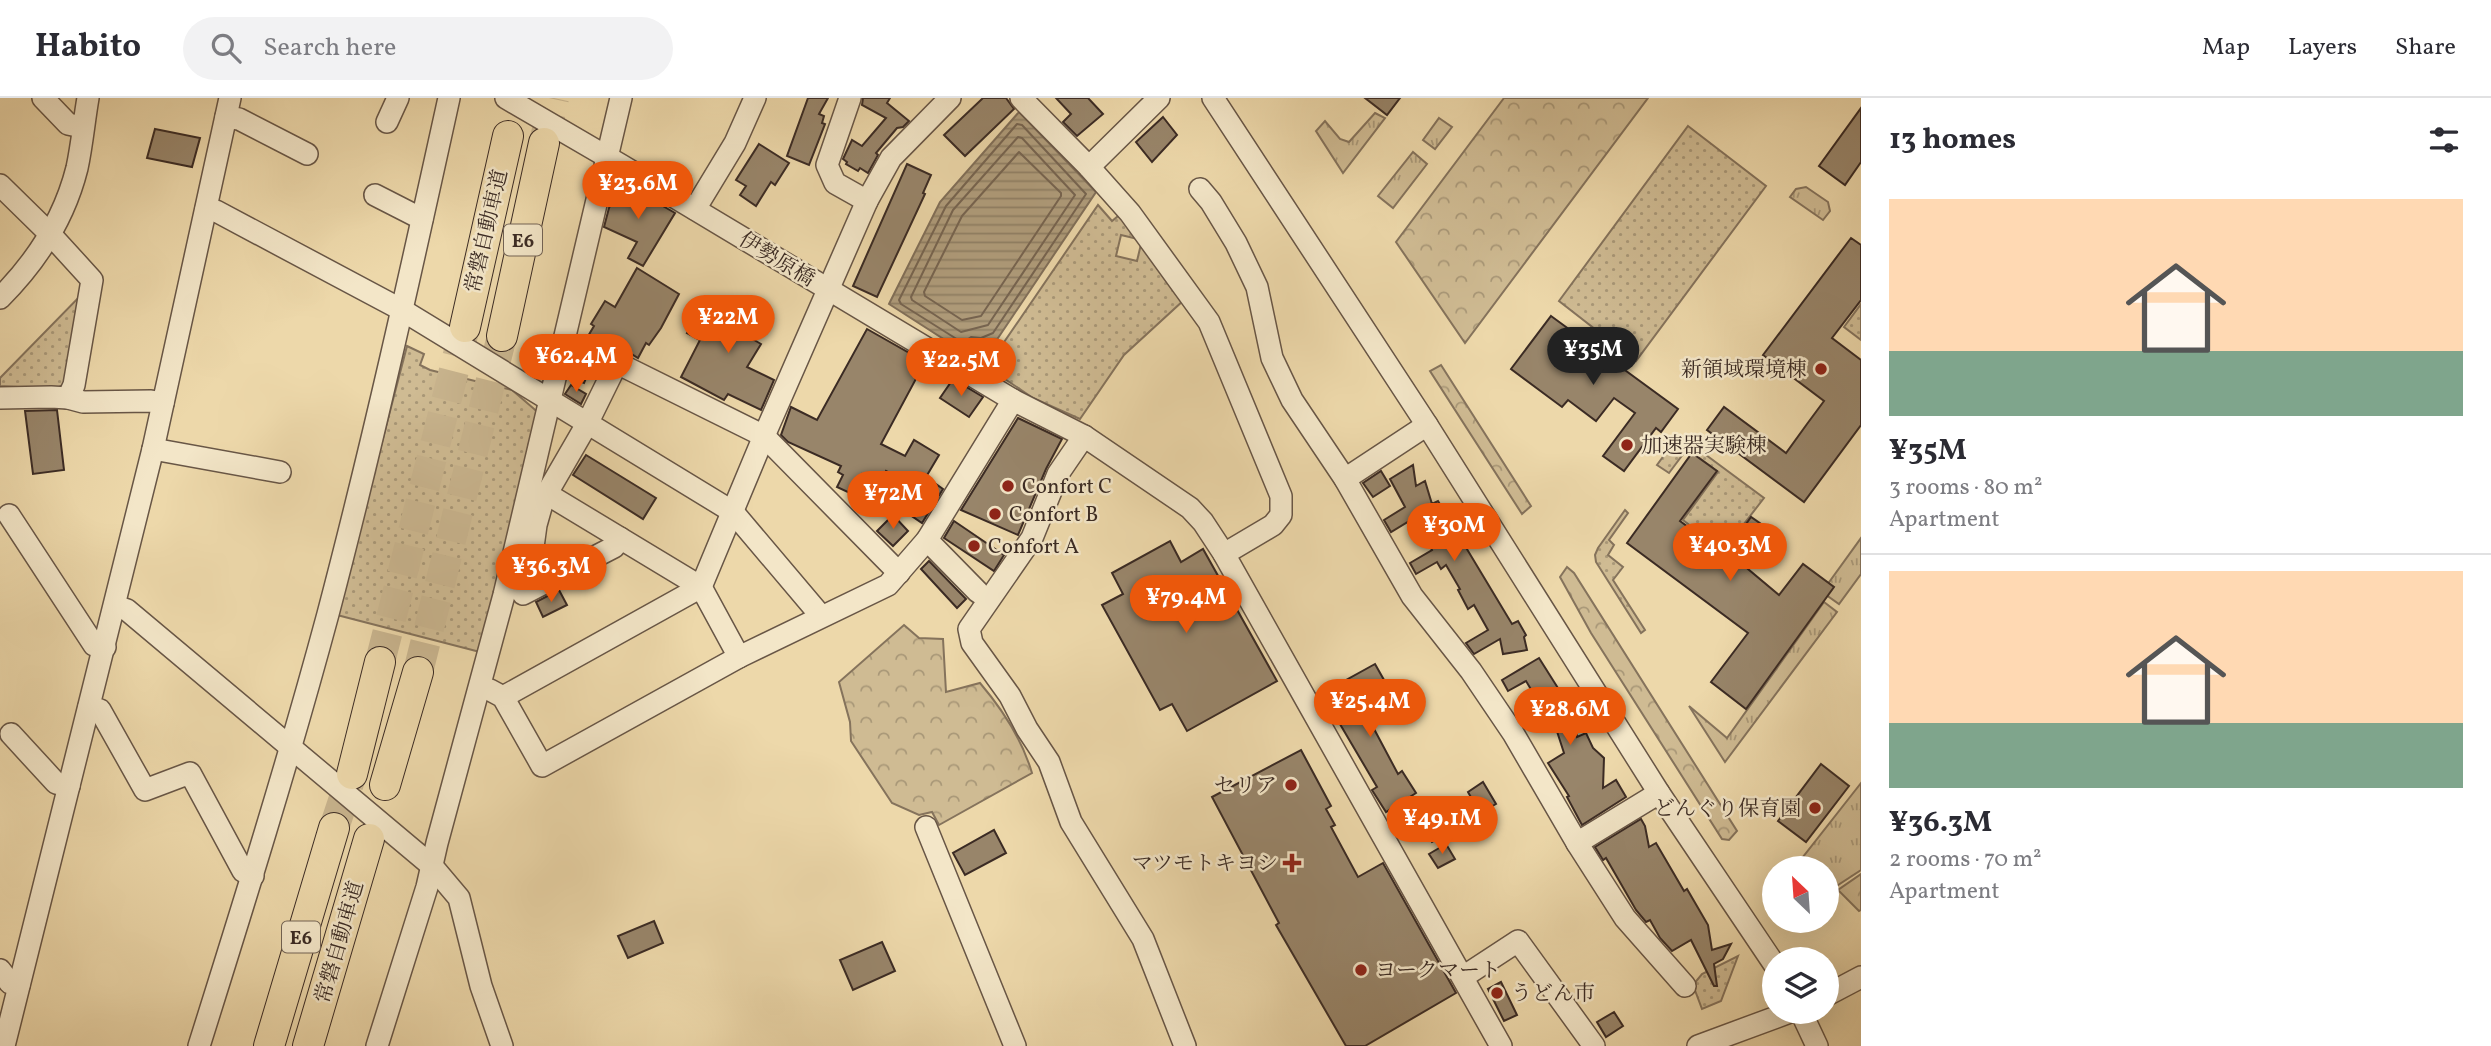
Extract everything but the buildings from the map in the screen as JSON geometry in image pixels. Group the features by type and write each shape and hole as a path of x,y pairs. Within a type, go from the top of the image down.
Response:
{"highway":[{"name":"常磐自動車道","path":"465,327 508,136"},
{"name":"常磐自動車道","path":"502,336 544,144"},
{"path":"352,774 380,662"},
{"path":"385,785 418,672"},
{"name":"常磐自動車道","path":"268,1046 334,828"},
{"name":"常磐自動車道","path":"308,1046 369,839"}],"street":[{"path":"43,98 68,124 82,127"},
{"path":"0,298 21,276 51,235 63,211 77,167 88,98"},
{"path":"387,122 398,98"},
{"path":"199,1046 253,876 327,615 402,310 449,98"},
{"name":"伊勢原橋","path":"506,98 1013,400 1084,436 1190,508 1224,554 1501,1046"},
{"path":"532,589 538,494 551,402 621,98"},
{"path":"695,209 736,143 755,98"},
{"path":"850,98 827,166 835,183 867,201"},
{"path":"503,697 701,587 867,201 891,158 950,98"},
{"path":"1021,98 1130,213 1209,322 1280,496 1281,515 1273,525 1224,554"},
{"path":"1089,167 1159,98"},
{"path":"1213,98 1426,425 1659,793 1763,947"},
{"path":"228,107 239,120 307,154"},
{"path":"5,1046 153,449 228,107"},
{"path":"1,187 51,235 92,280 74,385 68,398"},
{"path":"1200,189 1236,243 1257,287 1272,358 1292,400 1345,480 1412,596 1471,671 1513,733 1577,843 1625,918 1685,986"},
{"path":"375,195 422,219"},
{"path":"206,209 216,211 402,310 733,512 821,616"},
{"path":"377,1046 428,887 504,595 538,494 587,424 618,363 764,436 899,573"},
{"path":"0,398 163,403"},
{"path":"480,684 503,697 541,766 739,657 888,585 927,540 1013,400"},
{"path":"1345,480 1426,425"},
{"path":"1084,436 1059,474 1032,538 970,629 972,643 1010,696 1027,729 1049,762 1071,822 1143,939 1185,1046"},
{"path":"153,449 280,472"},
{"path":"538,494 620,538 701,587 739,657"},
{"path":"9,515 94,645 105,647"},
{"path":"504,595 516,597 614,547 620,538"},
{"path":"927,540 978,592"},
{"path":"115,606 127,610 432,866 458,898 481,986 502,1046"},
{"path":"89,707 100,710 145,790 190,773 243,871 253,876"},
{"path":"11,734 56,783 69,786"},
{"path":"1577,843 1659,793"},
{"path":"926,827 1015,1046"},
{"path":"1463,977 1518,941 1594,1046"},
{"path":"0,970 10,983 19,985"},
{"path":"1839,989 1861,977"},
{"path":"1698,1046 1762,1022"},
{"path":"1807,1024 1817,1046"}],"green space":[{"path":"1504,98 1648,98 1465,343 1396,242"},
{"path":"1375,113 1385,118 1343,173 1316,131 1325,121 1340,139 1349,142"},
{"path":"1439,118 1452,127 1435,149 1423,140"},
{"path":"1688,126 1766,186 1636,361 1559,301"},
{"path":"1413,152 1427,164 1393,208 1378,196"},
{"path":"1806,187 1828,202 1830,211 1823,220 1790,197 1796,189"},
{"path":"1098,205 1112,221 1123,212 1185,299 1124,355 1080,419 1033,398 987,367","holes":["1121,235 1142,240 1137,261 1116,256"]},
{"path":"85,291 67,383 55,389 0,386 0,378"},
{"path":"1861,304 1861,340 1844,327"},
{"path":"407,346 424,354 420,365 430,370 512,390 540,414 480,652 337,615"},
{"path":"1441,365 1531,506 1522,514 1430,371"},
{"path":"1679,435 1764,498 1723,551 1683,520 1718,472 1687,449 1669,473 1657,465"},
{"path":"1625,510 1628,513 1609,540 1614,545 1608,555 1623,567 1613,580 1645,630 1641,633 1596,562 1595,555"},
{"path":"1861,538 1861,574 1839,604 1822,592"},
{"path":"1567,567 1574,573 1737,831 1729,840 1722,839 1591,633 1560,577"},
{"path":"1824,602 1837,612 1725,762 1689,706 1727,738"},
{"path":"904,625 919,638 943,639 946,692 980,683 1011,725 1032,773 939,825 932,812 919,815 892,803 851,741 850,722 839,682"},
{"path":"1861,783 1861,870 1839,884 1839,856 1804,856"},
{"path":"1861,874 1861,910 1859,911 1839,889"},
{"path":"1738,956 1721,1001 1702,1009 1693,985 1702,974"}],"water":[{"path":"1019,112 1096,192 994,344 989,341 984,348 974,343 967,354 889,304 940,202"}],"tunnel":[{"path":"544,143 554,98"},
{"path":"380,662 465,327"},
{"path":"418,672 502,336"},
{"path":"334,828 352,774"}],"place":[{"name":"新領域環境棟","path":"1821,369"},
{"name":"加速器実験棟","path":"1627,445"},
{"name":"Confort C","path":"1008,486"},
{"name":"Confort B","path":"995,514"},
{"name":"Confort A","path":"974,546"},
{"name":"セリア","path":"1291,785"},
{"name":"どんぐり保育園","path":"1815,808"},
{"name":"マツモトキヨシ","path":"1292,863"},
{"name":"ヨークマート","path":"1361,970"},
{"name":"うどん市","path":"1497,993"}]}
